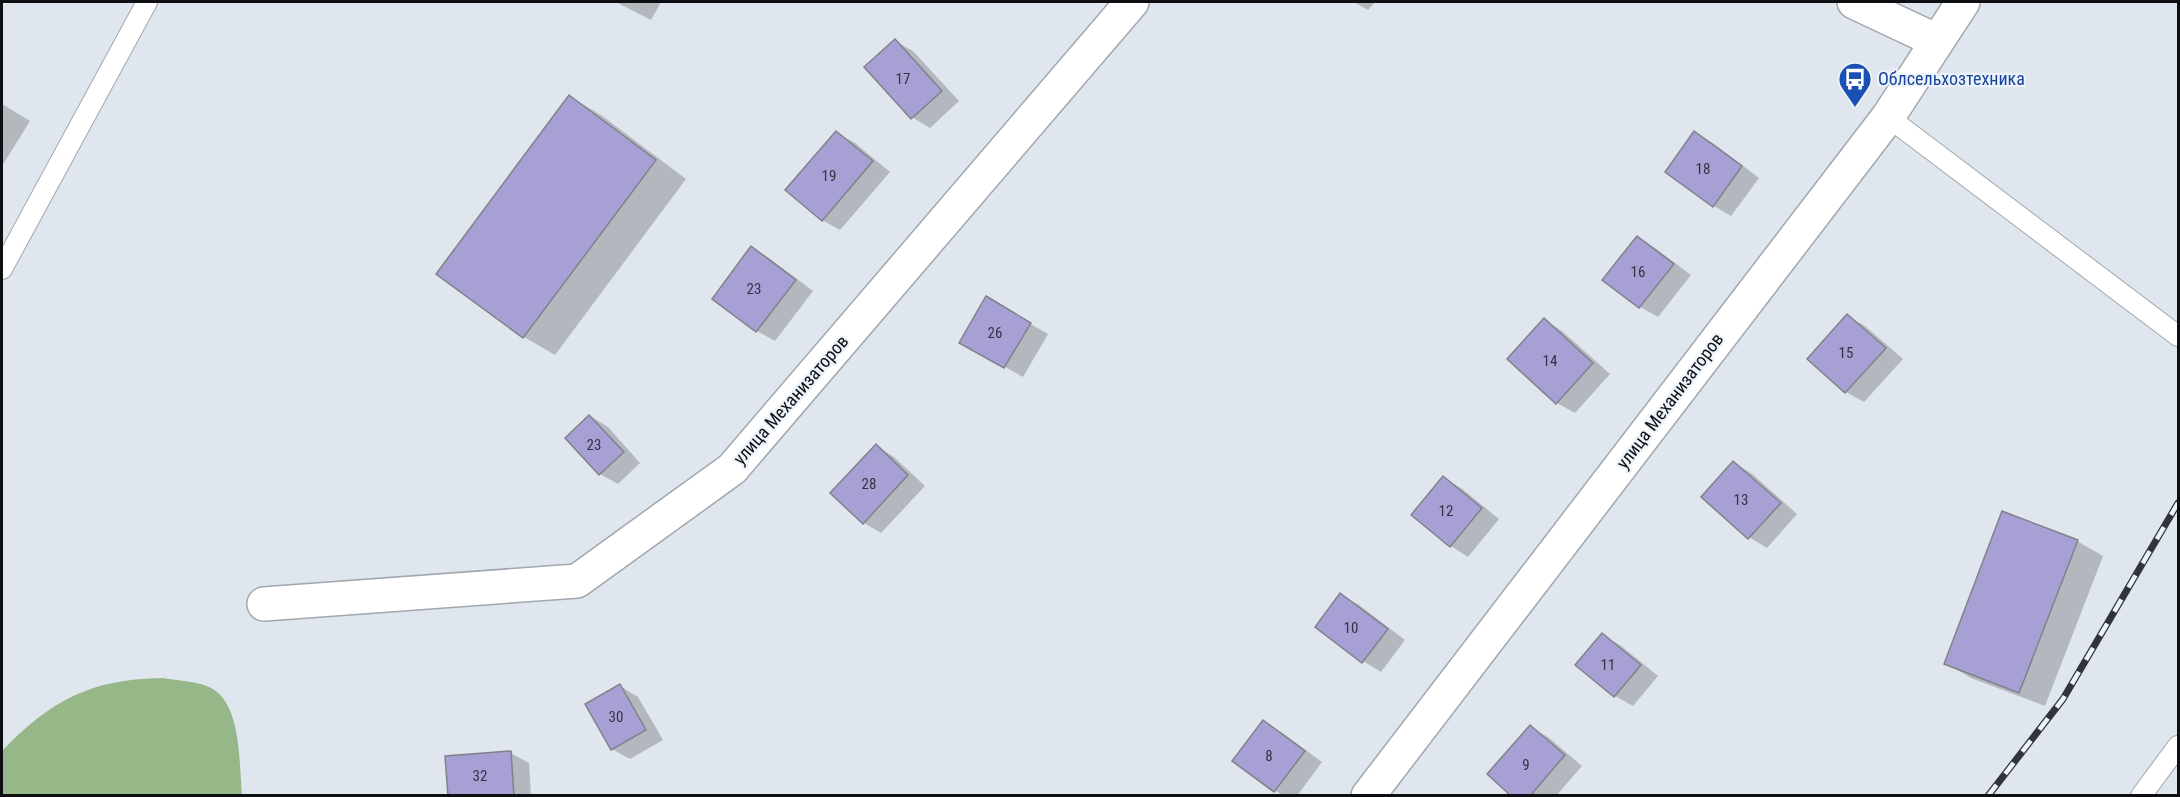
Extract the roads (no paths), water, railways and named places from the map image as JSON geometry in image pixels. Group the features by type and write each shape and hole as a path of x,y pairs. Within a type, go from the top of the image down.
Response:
{"street":[{"name":"улица Механизаторов","path":"264,604 577,581 732,469 1132,2"},
{"path":"1854,2 1937,41"},
{"name":"улица Механизаторов","path":"1368,795 1888,117 1963,2"}],"lane":[{"path":"2,269 147,2"},
{"path":"1888,117 2178,336"},
{"path":"2141,795 2178,746"}],"railway":[{"path":"1988,796 2063,699 2178,503"}],"place":[{"name":"Облсельхозтехника","path":"1855,108"}]}
